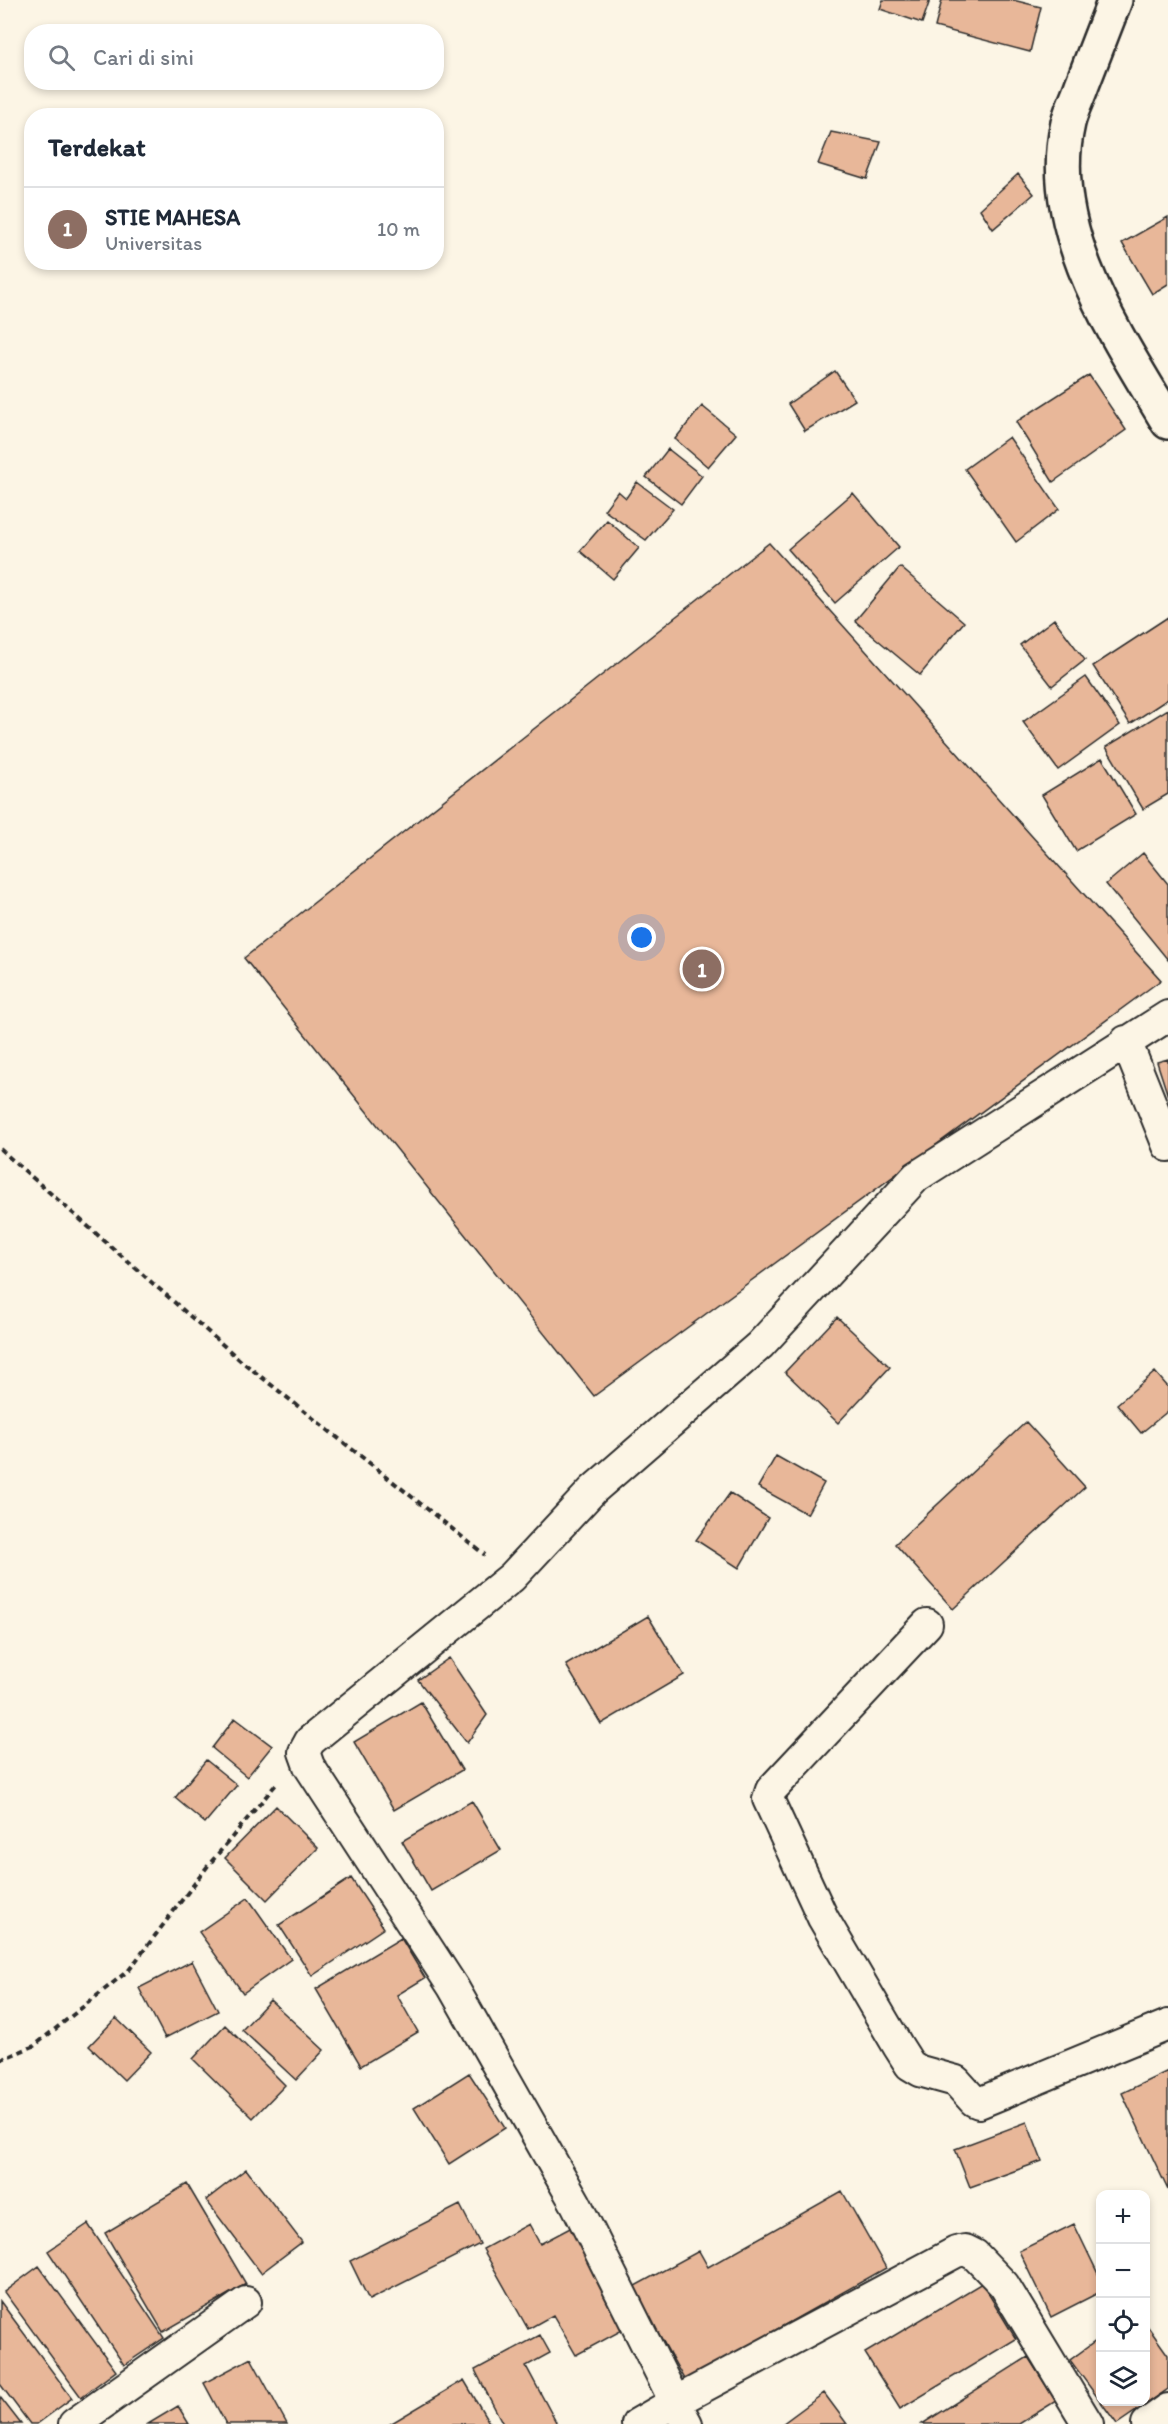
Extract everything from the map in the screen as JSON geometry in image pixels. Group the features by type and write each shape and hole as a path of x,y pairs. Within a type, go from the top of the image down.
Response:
{"street":[{"path":"1115,0 1068,123 1062,173 1066,209 1072,232 1099,302 1168,422"},
{"path":"681,2413 576,2204 453,1987 309,1766 304,1752 310,1741 512,1577 593,1490 760,1345 916,1177 1168,1016"},
{"path":"1126,1041 1168,1146"},
{"path":"927,1624 771,1790 768,1799 823,1918 898,2046 910,2065 920,2071 956,2081 974,2101 979,2103 1168,2025"},
{"path":"637,2424 681,2413 956,2252 965,2250 975,2255 1004,2285 1088,2424"},
{"path":"74,2424 246,2302"},
{"path":"1147,2424 1168,2409"}],"path":[{"path":"0,1149 240,1360 512,1577"},
{"path":"0,2060 34,2046 129,1970 207,1867 304,1752"}],"building":[{"path":"883,0 930,0 922,23 880,9"},
{"path":"942,0 1013,0 1041,7 1030,52 935,27"},
{"path":"831,132 881,142 867,179 818,164"},
{"path":"1018,174 1034,194 993,229 980,209"},
{"path":"1168,217 1168,284 1152,294 1122,243"},
{"path":"835,371 855,400 805,431 788,404"},
{"path":"1089,375 1126,430 1053,482 1016,422"},
{"path":"702,406 736,434 708,467 675,439"},
{"path":"1009,437 1059,509 1016,542 965,469"},
{"path":"668,449 702,476 681,504 646,477"},
{"path":"637,482 673,509 646,540 604,510 618,491 626,498"},
{"path":"853,493 899,547 835,603 788,549"},
{"path":"607,520 639,548 613,579 580,551"},
{"path":"769,543 1161,980 594,1396 244,958"},
{"path":"900,567 964,622 920,675 855,621"},
{"path":"1168,617 1168,699 1130,724 1093,666"},
{"path":"1054,619 1085,660 1052,686 1020,645"},
{"path":"1086,677 1120,725 1058,770 1023,722"},
{"path":"1168,709 1168,794 1143,809 1106,747"},
{"path":"1102,758 1136,814 1076,851 1042,795"},
{"path":"1143,853 1168,884 1168,960 1106,884"},
{"path":"1168,1059 1168,1096 1157,1062"},
{"path":"837,1317 890,1367 838,1423 785,1372"},
{"path":"1155,1372 1168,1387 1168,1411 1141,1433 1117,1404"},
{"path":"1026,1422 1085,1487 953,1609 895,1544"},
{"path":"776,1456 824,1483 807,1514 758,1487"},
{"path":"730,1493 768,1518 739,1568 696,1540"},
{"path":"648,1616 684,1675 601,1724 566,1665"},
{"path":"449,1658 487,1715 467,1743 418,1680"},
{"path":"421,1702 462,1770 394,1810 354,1742"},
{"path":"235,1718 272,1746 247,1777 212,1748"},
{"path":"206,1760 237,1785 205,1823 175,1798"},
{"path":"472,1801 501,1850 431,1891 402,1841"},
{"path":"276,1806 318,1848 267,1900 225,1858"},
{"path":"351,1878 384,1928 312,1976 279,1925"},
{"path":"248,1898 291,1959 243,1993 199,1932"},
{"path":"401,1938 425,1978 397,1995 418,2032 361,2066 316,1989"},
{"path":"192,1961 218,2011 165,2038 139,1988"},
{"path":"270,2000 324,2050 296,2080 242,2030"},
{"path":"116,2018 151,2052 124,2080 89,2046"},
{"path":"225,2025 285,2085 253,2118 193,2059"},
{"path":"1168,2071 1168,2190 1122,2093"},
{"path":"469,2073 505,2128 449,2164 414,2108"},
{"path":"1027,2122 1042,2161 970,2187 955,2149"},
{"path":"246,2169 302,2242 261,2273 206,2200"},
{"path":"187,2184 246,2284 163,2332 105,2233"},
{"path":"842,2191 886,2268 685,2381 633,2287 699,2251 708,2267"},
{"path":"460,2205 480,2244 369,2300 350,2261"},
{"path":"88,2224 164,2338 124,2365 48,2251"},
{"path":"529,2224 540,2244 572,2227 628,2327 576,2355 553,2315 528,2329 483,2249"},
{"path":"1074,2224 1096,2270 1096,2294 1051,2317 1019,2251"},
{"path":"39,2266 116,2371 81,2397 4,2292"},
{"path":"982,2283 1016,2339 900,2409 865,2353"},
{"path":"0,2301 72,2398 37,2424 30,2424 0,2384"},
{"path":"1150,2330 1168,2355 1168,2389 1150,2401"},
{"path":"540,2335 550,2353 526,2366 557,2424 503,2424 475,2370"},
{"path":"1096,2341 1096,2396 1070,2360"},
{"path":"1028,2357 1056,2401 1019,2424 922,2424"},
{"path":"251,2358 287,2424 226,2424 204,2383"},
{"path":"464,2380 490,2424 390,2424"},
{"path":"824,2393 847,2424 782,2424"},
{"path":"0,2397 21,2424 0,2424"},
{"path":"178,2406 189,2424 148,2424"},
{"path":"1104,2406 1143,2406 1117,2424"}],"place":[{"name":"STIE MAHESA","path":"702,969"}]}
